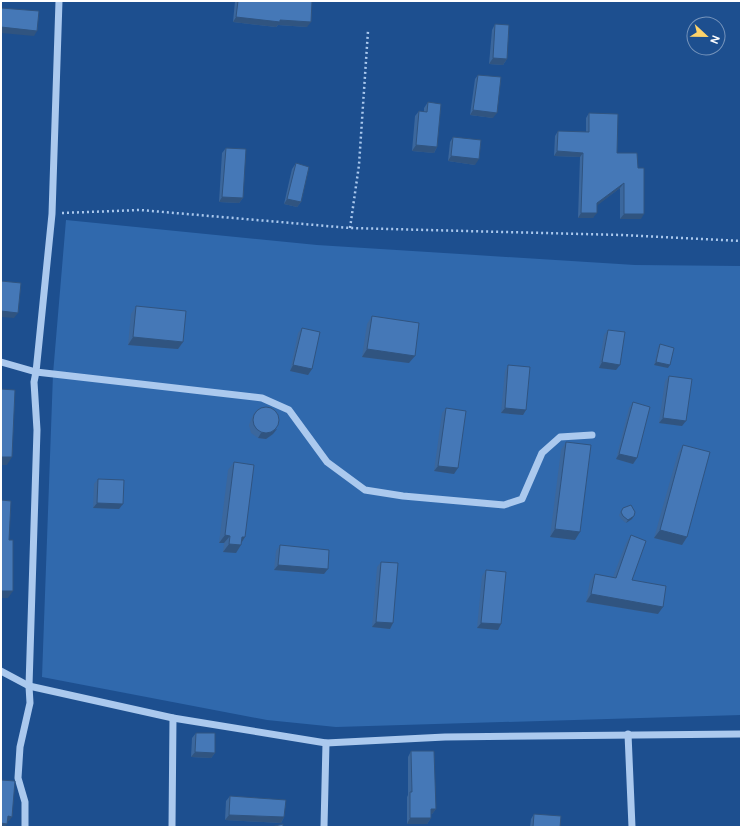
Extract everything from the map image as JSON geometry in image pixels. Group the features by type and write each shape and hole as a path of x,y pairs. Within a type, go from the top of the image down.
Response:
{"street":[{"path":"25,827 25,802 18,778 20,747 30,703 29,686 37,430 34,382 52,214 59,1"},
{"path":"1,362 36,372 262,398 288,410 327,462 365,490 403,496 504,505 522,499 542,453 560,437 592,434"},
{"path":"1,671 29,686 173,718 326,743 445,737 741,734"},
{"path":"172,827 173,718"},
{"path":"628,734 632,827"},
{"path":"324,827 326,743"}],"path":[{"path":"350,228 359,165 368,31"},
{"path":"52,214 140,210 350,228 621,235 741,241"}],"shaded area":[{"path":"66,220 317,245 635,265 741,266 741,715 336,727 267,720 42,677 53,374"}],"building":[{"path":"238,1 312,1 311,22 280,20 280,22 236,17"},
{"path":"1,8 39,11 37,31 1,27"},
{"path":"495,24 509,25 507,59 493,58"},
{"path":"478,75 501,77 497,113 473,110"},
{"path":"428,102 441,104 437,147 416,145 419,111 427,112"},
{"path":"589,113 618,114 617,153 637,153 638,168 644,168 644,214 624,214 624,183 597,203 597,213 581,213 583,153 557,151 558,131 589,132"},
{"path":"453,137 481,140 479,159 451,156"},
{"path":"226,148 246,149 243,198 222,197"},
{"path":"296,163 309,167 301,202 287,199"},
{"path":"1,281 21,283 18,313 1,311"},
{"path":"136,306 186,311 183,342 133,337"},
{"path":"372,316 419,323 415,356 367,349"},
{"path":"302,328 320,332 312,369 293,365"},
{"path":"608,330 625,332 620,365 602,362"},
{"path":"660,344 674,348 670,365 656,362"},
{"path":"508,365 530,367 526,410 505,408"},
{"path":"669,376 692,379 686,421 663,418"},
{"path":"1,389 15,390 12,457 1,457"},
{"path":"633,402 650,407 637,458 619,454"},
{"path":"266,407 275,411 279,420 275,429 266,433 257,429 253,420 257,411"},
{"path":"446,408 466,411 458,468 438,466"},
{"path":"566,442 591,445 580,532 555,529"},
{"path":"683,445 710,452 687,537 660,530"},
{"path":"234,462 254,465 245,537 242,537 241,545 229,544 230,536 225,535"},
{"path":"98,479 124,480 123,504 97,503"},
{"path":"1,500 11,501 9,540 13,540 13,591 1,591"},
{"path":"631,505 635,512 634,516 628,520 621,512 623,508"},
{"path":"631,535 646,541 632,580 666,586 663,607 591,594 595,574 616,578"},
{"path":"280,545 329,550 328,569 278,565"},
{"path":"381,562 398,563 393,623 376,622"},
{"path":"486,570 506,572 501,624 481,623"},
{"path":"196,733 215,733 215,753 195,752"},
{"path":"411,751 434,751 436,809 431,809 431,818 410,818 410,792 412,792"},
{"path":"1,780 15,781 12,817 8,816 7,824 1,823"},
{"path":"230,796 286,800 284,817 229,815"},
{"path":"534,814 561,816 560,827 533,827"},
{"path":"283,824 283,827 271,827"}]}
